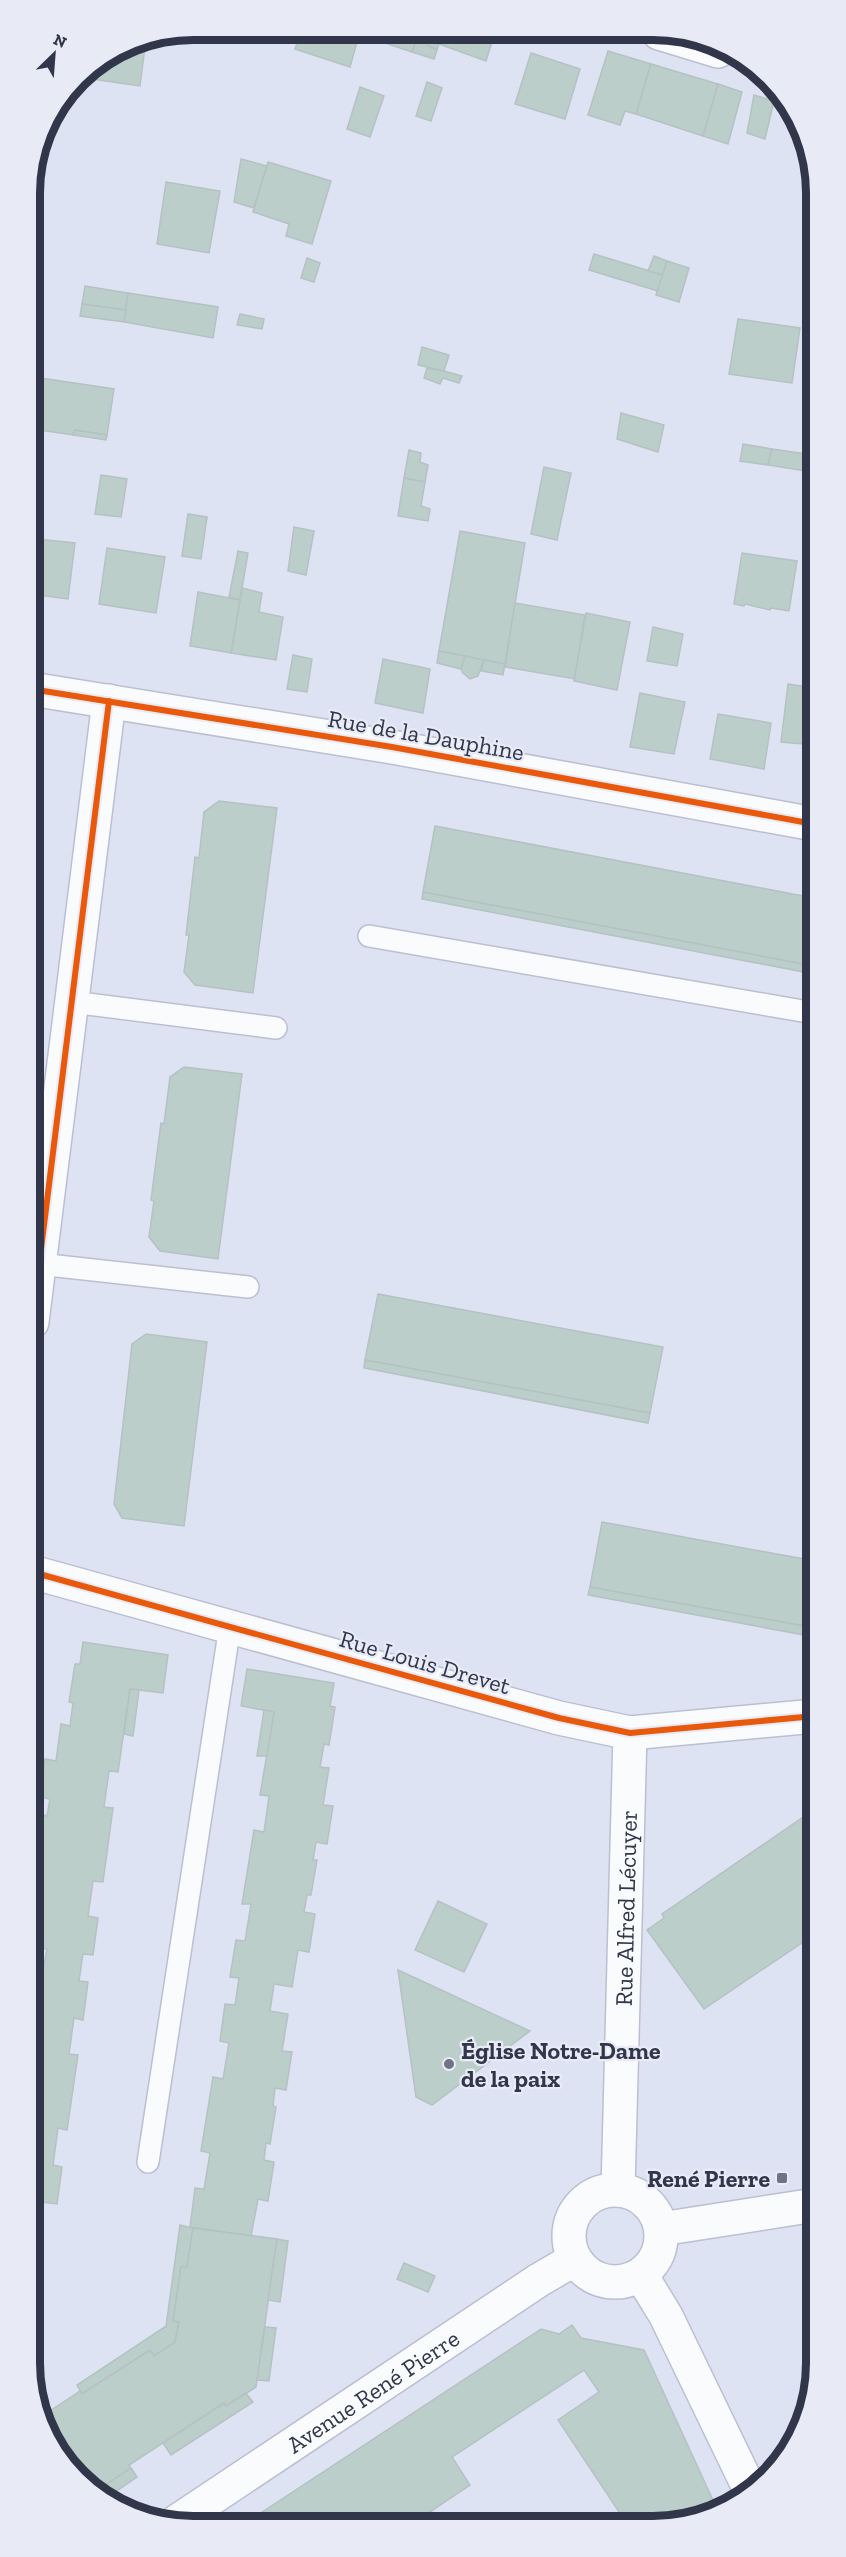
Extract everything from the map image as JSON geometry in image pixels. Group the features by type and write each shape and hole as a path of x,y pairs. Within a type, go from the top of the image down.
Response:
{"street":[{"name":"Rue de la Dauphine","path":"41,691 392,747 806,822"},
{"path":"41,1252 109,701"},
{"name":"Rue Louis Drevet","path":"40,1574 559,1718 630,1734 805,1717"},
{"name":"Rue Alfred Lécuyer","path":"618,2190 630,1734"},
{"path":"618,2190 633,2193 646,2202 656,2214 661,2229 662,2242 651,2266 641,2275 620,2282 597,2279 585,2271 575,2259 570,2247 569,2232 572,2218 579,2206 590,2197 603,2192 618,2190"},
{"path":"661,2229 805,2207"},
{"name":"Avenue René Pierre","path":"185,2516 539,2280 575,2259"},
{"path":"641,2275 666,2316 747,2484"}],"lane":[{"path":"369,936 806,1012"},
{"path":"72,1002 276,1028"},
{"path":"41,1264 248,1287"},
{"path":"148,2162 230,1626"}],"building":[{"path":"298,40 358,40 350,67 295,49"},
{"path":"389,40 417,40 412,52 388,44"},
{"path":"417,40 430,40 427,45 437,50 434,59 412,52"},
{"path":"430,40 440,40 437,50 427,45"},
{"path":"440,40 493,40 486,61 439,44"},
{"path":"145,49 140,86 92,79 108,66"},
{"path":"608,51 651,64 636,114 625,111 620,125 588,115"},
{"path":"531,53 580,69 565,119 515,104"},
{"path":"651,64 718,84 703,136 636,114"},
{"path":"427,82 442,88 431,121 416,116"},
{"path":"718,84 742,92 728,144 703,136"},
{"path":"360,87 384,96 370,137 347,129"},
{"path":"754,95 774,101 765,139 747,133"},
{"path":"241,159 267,166 254,208 234,202"},
{"path":"268,162 331,181 312,244 286,236 289,224 253,212"},
{"path":"166,182 220,191 209,253 157,244"},
{"path":"594,254 663,275 658,291 589,270"},
{"path":"654,256 667,261 663,275 648,271"},
{"path":"307,258 320,263 314,282 301,278"},
{"path":"667,261 689,268 679,302 656,295"},
{"path":"85,286 128,293 126,310 82,304"},
{"path":"128,293 218,307 213,338 124,322"},
{"path":"82,304 126,310 124,322 80,316"},
{"path":"240,314 264,319 262,329 237,325"},
{"path":"738,319 800,328 792,383 729,374"},
{"path":"422,347 449,355 444,371 418,365"},
{"path":"427,368 462,376 459,383 443,378 440,384 424,378"},
{"path":"41,378 114,389 107,435 75,430 73,435 41,430"},
{"path":"621,413 664,425 658,452 617,439"},
{"path":"75,430 107,435 106,440 73,435"},
{"path":"743,444 772,449 768,465 740,461"},
{"path":"772,449 806,454 806,471 768,465"},
{"path":"409,450 421,453 420,462 428,465 425,482 404,478"},
{"path":"544,467 571,473 557,540 531,534"},
{"path":"101,475 127,479 121,517 95,514"},
{"path":"404,478 425,482 421,506 430,509 428,521 398,516"},
{"path":"188,514 207,517 201,559 182,556"},
{"path":"294,527 314,531 306,575 288,571"},
{"path":"460,531 525,543 505,664 439,651"},
{"path":"41,539 75,543 68,599 41,595"},
{"path":"107,548 165,557 156,613 99,604"},
{"path":"238,551 248,553 240,600 229,597"},
{"path":"742,553 797,561 789,611 734,604"},
{"path":"242,588 262,593 259,612 283,617 276,660 231,653"},
{"path":"198,592 240,600 231,653 190,646"},
{"path":"515,603 585,615 575,679 505,667"},
{"path":"586,613 630,622 617,690 574,681"},
{"path":"653,627 683,634 677,666 647,661"},
{"path":"439,651 465,656 461,669 437,663"},
{"path":"293,655 312,659 307,692 287,689"},
{"path":"465,656 484,660 478,676 470,679 463,673 461,669"},
{"path":"383,659 430,669 423,713 375,703"},
{"path":"484,660 505,664 503,675 481,671"},
{"path":"788,684 806,687 806,744 781,742"},
{"path":"640,693 685,702 674,754 630,747"},
{"path":"718,714 771,723 764,769 710,759"},
{"path":"219,801 277,808 253,993 195,985 184,972 195,857 199,858 204,812"},
{"path":"435,826 806,896 806,964 423,892"},
{"path":"423,892 806,964 806,972 422,899"},
{"path":"184,1067 242,1074 218,1259 160,1251 149,1237 154,1201 151,1200 161,1123 164,1124 170,1077"},
{"path":"378,1294 663,1347 650,1413 365,1360"},
{"path":"146,1334 207,1342 184,1526 122,1518 114,1504 132,1344"},
{"path":"365,1360 650,1413 648,1423 364,1368"},
{"path":"602,1522 805,1559 805,1626 590,1587"},
{"path":"590,1587 805,1626 805,1635 588,1595"},
{"path":"83,1642 168,1655 163,1693 130,1689 118,1772 109,1771 104,1807 113,1808 103,1882 93,1881 88,1916 98,1918 93,1955 83,1954 79,1981 88,1982 83,2020 74,2018 69,2054 78,2055 67,2130 58,2128 53,2165 62,2167 57,2204 40,2202 40,1976 42,1976 47,1949 40,1948 40,1839 44,1815 47,1816 50,1799 40,1797 40,1795 45,1759 56,1761 61,1724 70,1726 73,1703 69,1702 75,1664 80,1664"},
{"path":"247,1669 334,1683 330,1706 335,1707 329,1745 324,1744 320,1767 329,1768 323,1805 333,1806 327,1844 316,1842 313,1860 317,1860 311,1895 307,1895 304,1912 315,1914 309,1952 298,1950 292,1987 274,1984 270,2011 288,2014 282,2051 292,2052 286,2090 275,2088 273,2106 276,2107 270,2144 266,2143 264,2160 274,2162 268,2201 258,2199 251,2236 190,2227 195,2188 204,2189 210,2153 201,2151 213,2077 223,2079 229,2043 220,2041 225,2004 235,2005 239,1978 230,1977 236,1940 245,1941 251,1904 242,1904 254,1830 264,1832 269,1796 260,1795 274,1712 241,1706"},
{"path":"130,1689 139,1690 133,1736 124,1734"},
{"path":"264,1710 274,1712 267,1756 257,1756"},
{"path":"805,1816 805,1941 704,2009 647,1930 664,1918 662,1914"},
{"path":"438,1901 487,1924 464,1972 415,1950"},
{"name":"Église Notre-Dame de la paix","path":"398,1970 530,2031 432,2105 416,2097"},
{"path":"180,2225 193,2228 187,2267 181,2267 173,2321 179,2322 175,2342 154,2356 150,2350 82,2394 77,2385 166,2326"},
{"path":"193,2228 277,2239 256,2387 226,2406 224,2403 129,2465 131,2468 103,2487 85,2472 66,2449 49,2412 80,2391 82,2394 150,2350 154,2356 175,2342 179,2322 173,2321 181,2267 187,2267"},
{"path":"277,2239 288,2241 280,2302 268,2300"},
{"path":"404,2263 435,2276 428,2292 397,2279"},
{"path":"572,2325 581,2338 644,2350 714,2503 682,2514 622,2516 558,2420 599,2392 584,2370 452,2457 470,2485 424,2516 256,2516 541,2329 559,2334"},
{"path":"265,2327 276,2328 269,2381 257,2380"},
{"path":"246,2393 253,2402 171,2455 163,2443 224,2403 226,2406"},
{"path":"131,2468 137,2477 113,2494 103,2487"},
{"path":"431,2511 434,2516 424,2516"}],"cycle path":[{"path":"41,691 392,747 806,822"},
{"path":"41,1253 109,701"},
{"path":"40,1574 559,1718 630,1733 805,1717"}],"place":[{"name":"Église Notre-Dame de la paix","path":"449,2064"},
{"name":"René Pierre","path":"782,2178"}]}
